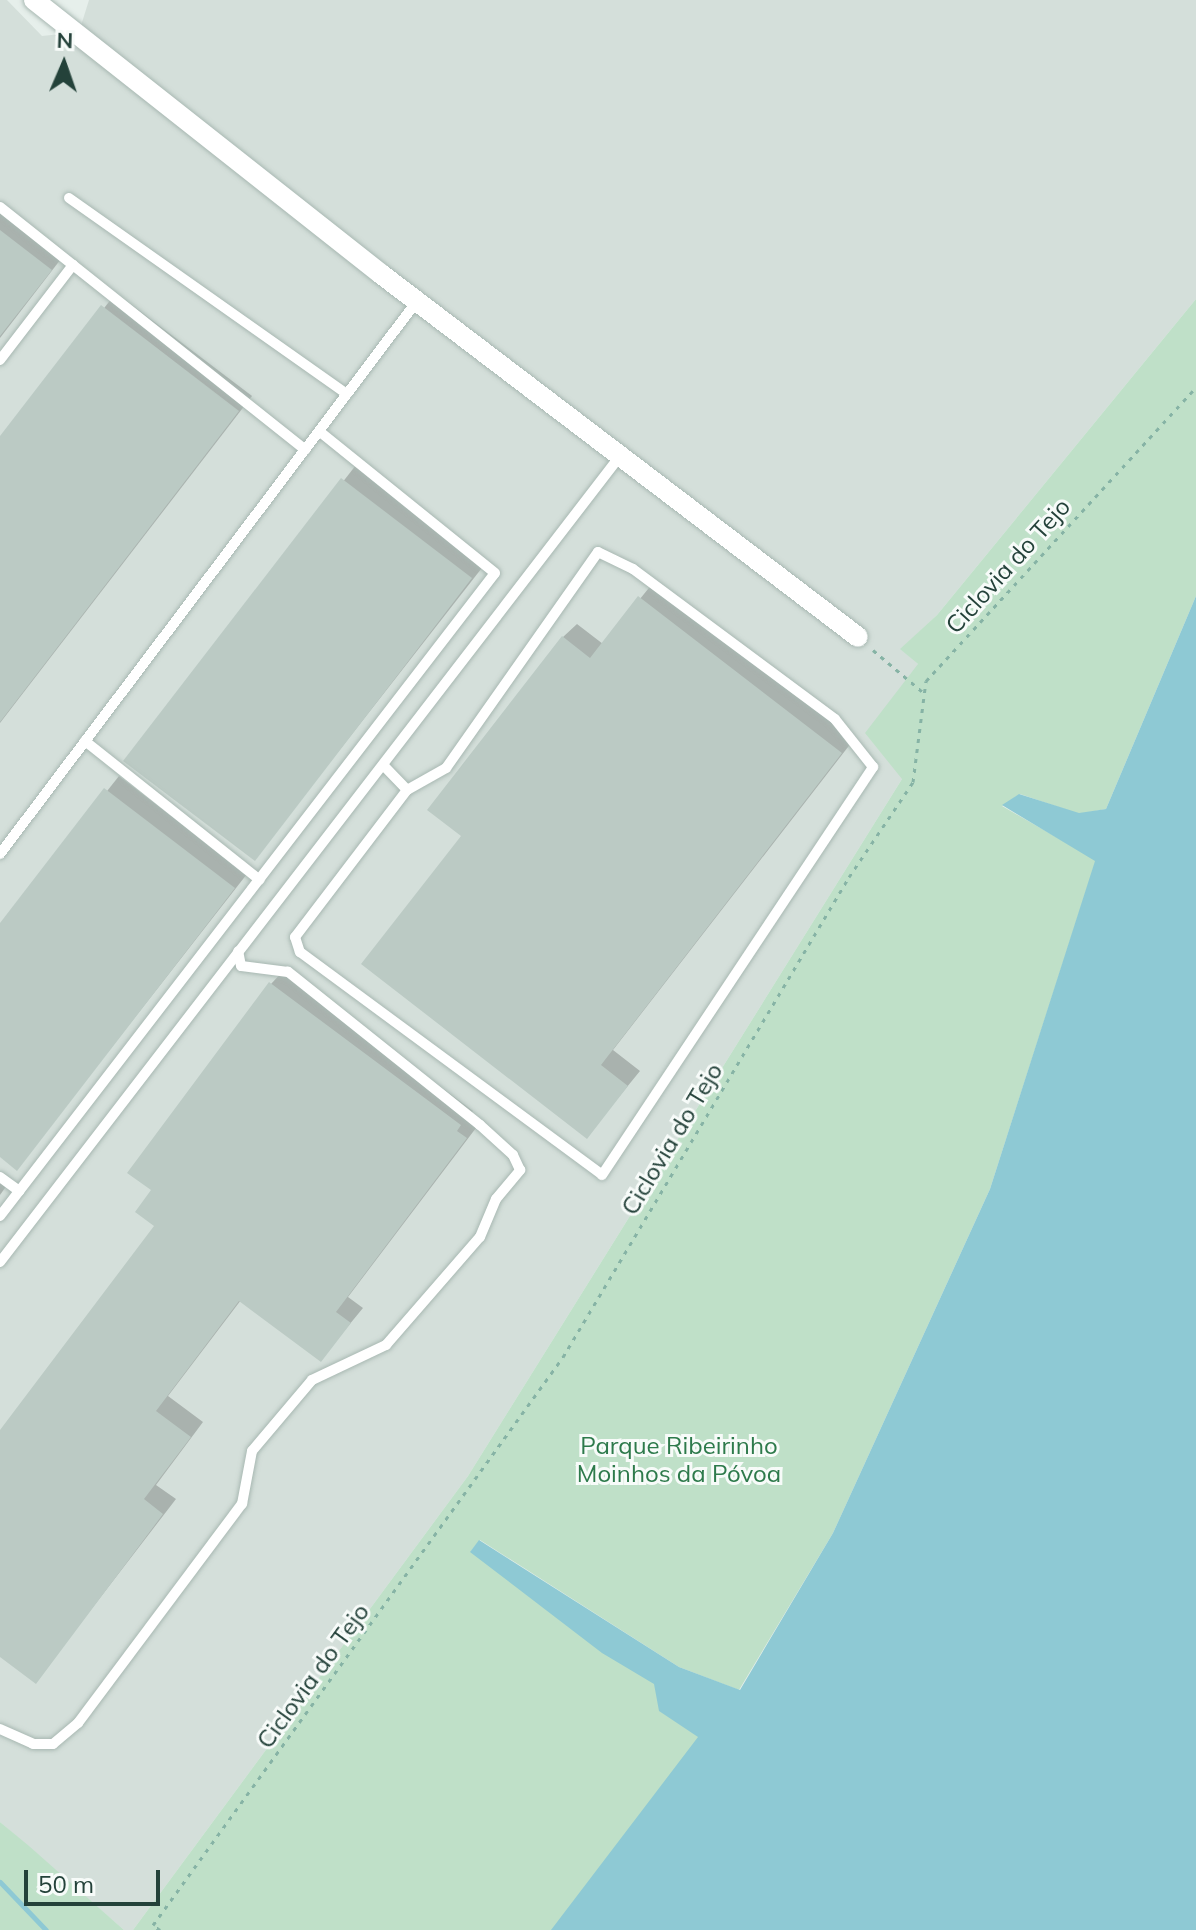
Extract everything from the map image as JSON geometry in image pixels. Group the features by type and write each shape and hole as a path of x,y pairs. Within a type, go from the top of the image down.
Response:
{"street":[{"path":"34,0 417,301 858,637"}],"lane":[{"path":"69,198 347,394"},
{"path":"0,207 305,450"},
{"path":"0,360 73,265"},
{"path":"0,854 417,301"},
{"path":"0,1216 495,573 319,431"},
{"path":"0,1262 238,951 385,767 620,456"},
{"path":"598,552 633,569 835,719 873,767 602,1175 300,952 295,937 407,790 446,768 598,552"},
{"path":"85,741 260,880"},
{"path":"385,767 407,790"},
{"path":"0,1729 33,1744 53,1744 78,1723 242,1504 252,1451 312,1380 386,1345 480,1237 496,1199 520,1170 513,1155 480,1125 288,972 241,966 238,951"},
{"path":"0,1177 19,1191"}],"path":[{"name":"Ciclovia do Tejo","path":"160,1930 153,1925 407,1578 563,1357 849,877 913,782 926,681 1196,387"},
{"path":"858,637 925,694"}],"shaded area":[{"path":"0,0 7,0 42,36 79,32 89,0 1196,0 1196,299 937,615 901,649 918,664 902,779 468,1476 133,1930 124,1930 0,1822"}],"green space":[{"name":"Parque Ribeirinho Moinhos da Póvoa","path":"1196,299 1196,596 1106,809 1079,814 1020,794 1002,806 1096,860 990,1189 833,1533 739,1690 679,1667 480,1540 471,1551 552,1611 729,1714 644,1930 133,1930 468,1476 902,779 865,733 918,664 900,649 937,615"},
{"path":"0,1822 29,1846 124,1930 0,1930"}],"water":[{"path":"1196,596 1196,1930 551,1930 698,1737 659,1711 654,1684 602,1653 470,1552 479,1540 679,1667 740,1690 833,1533 990,1189 1095,861 1002,805 1019,794 1079,813 1106,809"}],"building":[{"path":"0,230 52,270 0,336"},
{"path":"101,305 239,411 0,722 0,436"},
{"path":"341,478 472,578 255,861 123,761"},
{"path":"638,596 842,753 601,1065 628,1086 587,1139 361,964 461,836 427,810 562,636 590,658"},
{"path":"104,788 235,888 17,1171 0,1157 0,923"},
{"path":"269,982 461,1125 457,1131 467,1138 336,1312 351,1323 321,1362 239,1301 156,1411 191,1437 144,1499 163,1514 36,1684 0,1657 0,1430 154,1226 135,1212 151,1190 127,1173"}],"waterway":[{"path":"0,1882 46,1930"}]}
